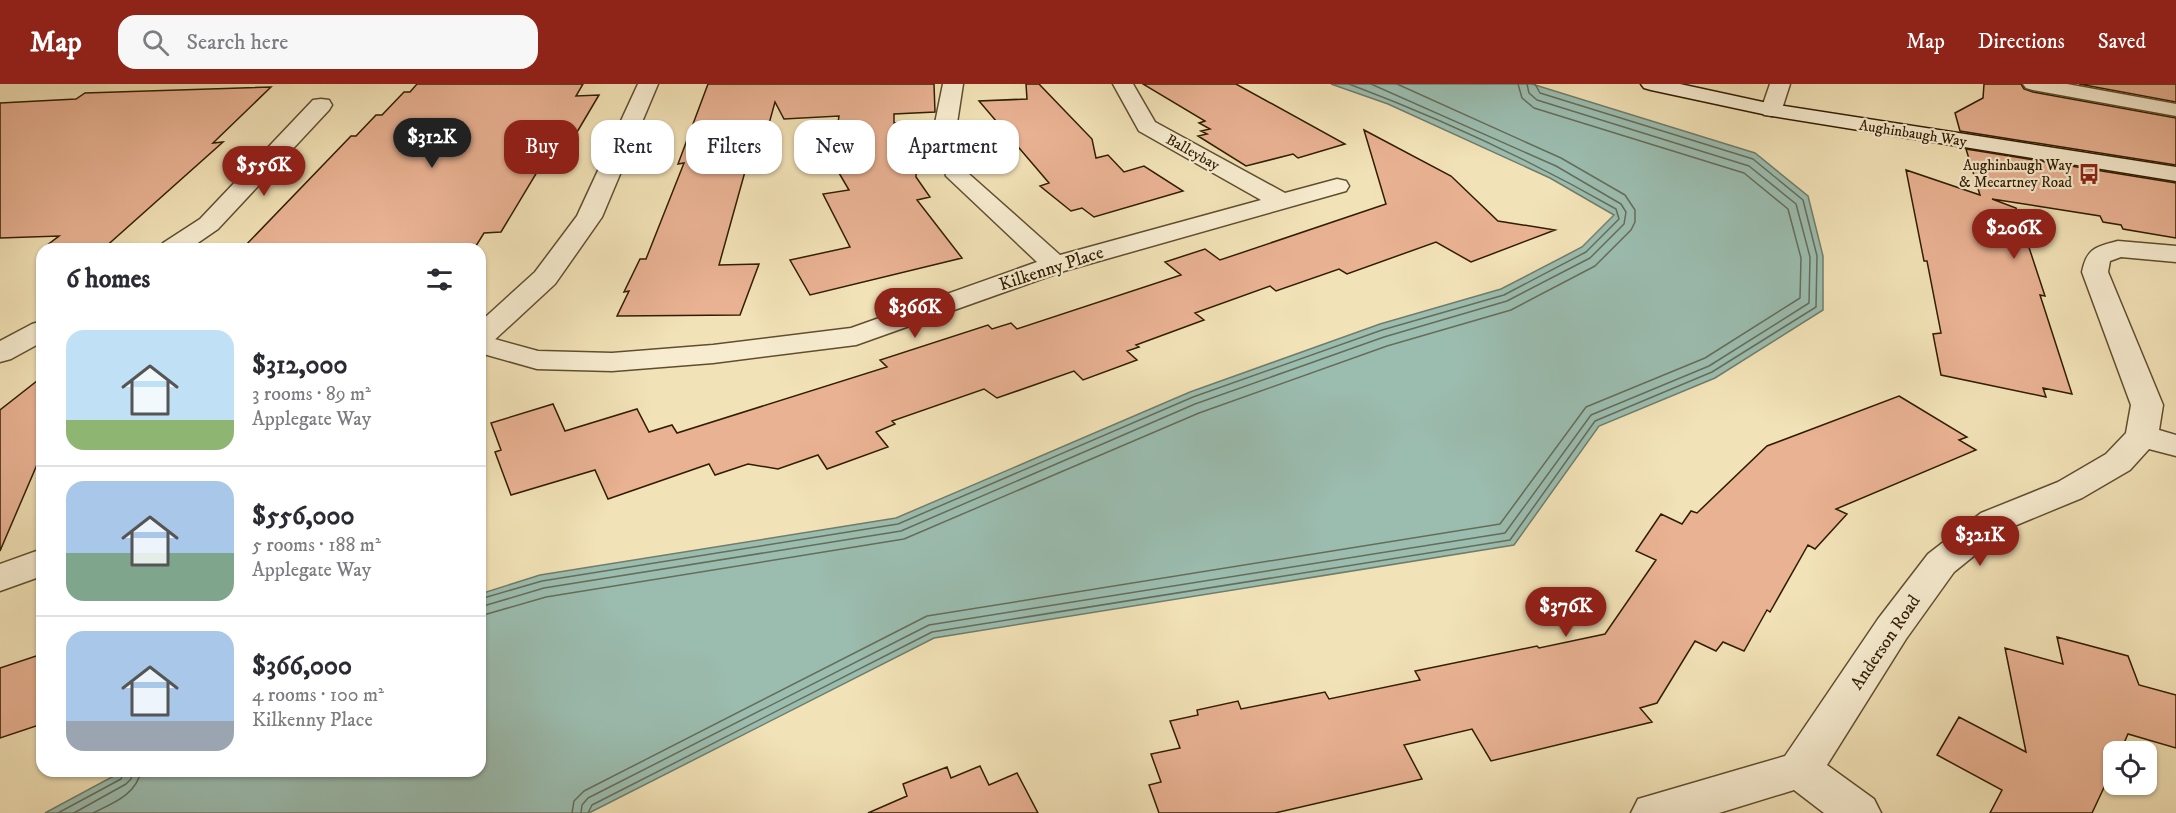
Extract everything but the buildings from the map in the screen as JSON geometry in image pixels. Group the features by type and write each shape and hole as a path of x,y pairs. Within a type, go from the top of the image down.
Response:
{"street":[{"path":"486,332 545,278 589,217 648,84"},
{"path":"953,84 946,123 958,176 1055,265"},
{"name":"Balleybay","path":"1123,84 1147,126 1281,201"},
{"name":"Aughinbaugh Way","path":"1651,84 1772,110 2176,174"},
{"path":"1772,110 1780,84"},
{"path":"2033,84 2176,110"},
{"path":"181,243 209,224 321,105"},
{"name":"Kilkenny Place","path":"486,346 537,360 612,362 713,354 856,336 1055,265 1337,186"},
{"path":"2169,253 2118,249 2098,257 2095,272 2147,405 2142,436 2176,446"},
{"path":"0,353 36,333"},
{"name":"Anderson Road","path":"1800,770 1892,628 1941,562 1994,521 2070,490 2118,462 2142,436"},
{"path":"0,578 36,564"},
{"path":"1654,813 1800,770 1858,813"}],"water":[{"path":"1331,84 1532,84 1755,153 1808,196 1823,256 1823,310 1715,378 1599,426 1514,545 934,638 589,813 45,813 112,777 486,777 486,592 540,575 896,518 1190,392 1380,324 1501,289 1582,247 1614,215 1550,178 1388,104"}],"place":[{"name":"Aughinbaugh Way & Mecartney Road","path":"2089,174"}]}
